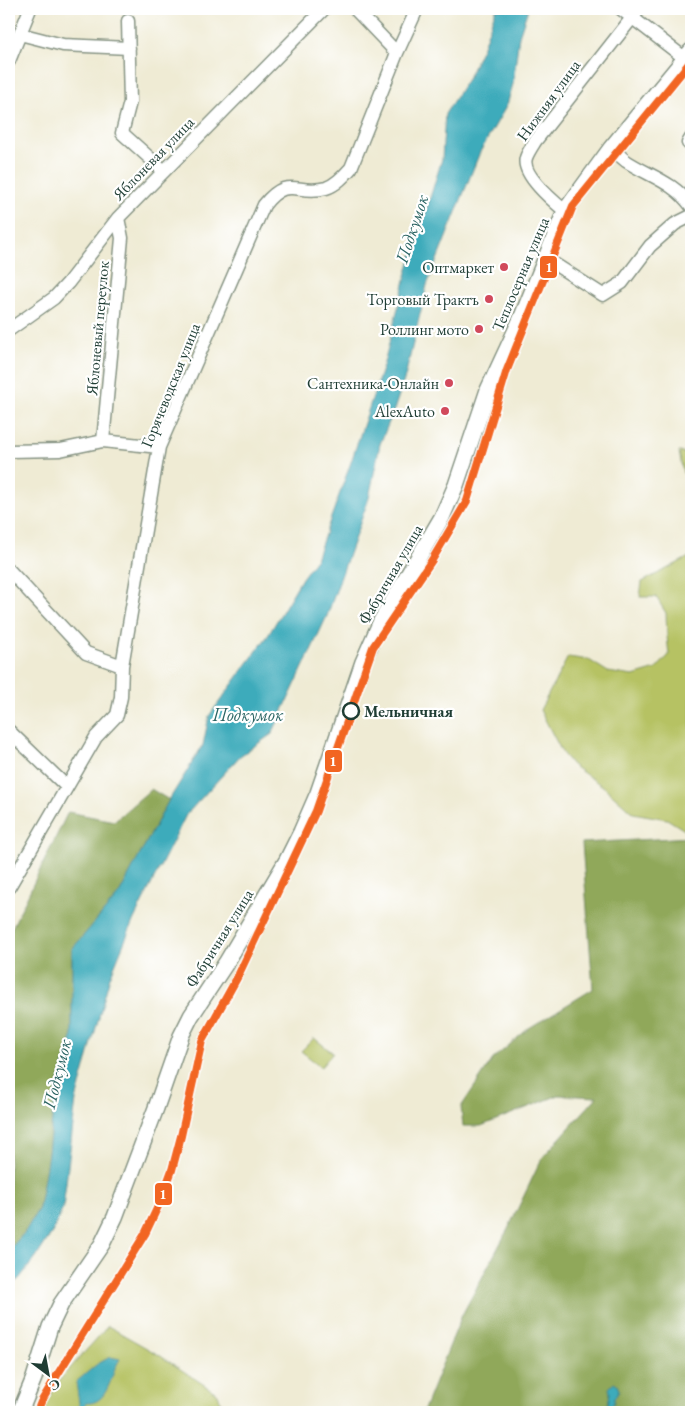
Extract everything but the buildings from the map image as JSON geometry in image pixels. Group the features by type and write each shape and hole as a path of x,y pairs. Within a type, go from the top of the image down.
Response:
{"main road":[{"name":"Теплосерная улица","path":"456,485 488,390 521,319 565,211 611,148 689,57"},
{"name":"Фабричная улица","path":"20,1412 34,1378 50,1326 61,1304 102,1244 115,1217 181,1036 191,1016 226,963 287,860 318,793 363,662 381,621 442,517 456,485"}],"street":[{"path":"9,61 30,9"},
{"name":"Яблоневая улица","path":"9,330 54,298 68,283 118,218 163,170 324,9"},
{"path":"355,9 397,53"},
{"name":"Горячеводская улица","path":"9,887 96,737 117,715 121,697 122,666 160,447 264,205 271,196 282,188 292,187 313,190 328,188 340,180 351,168 397,53 417,9"},
{"path":"631,11 689,57"},
{"name":"Нижняя улица","path":"565,211 552,200 528,173 526,159 536,140 631,11"},
{"path":"128,21 130,102 122,132 163,170"},
{"path":"20,34 63,45 129,48"},
{"path":"611,148 626,161 656,176 673,188 691,206"},
{"path":"545,258 603,295 622,284 650,246 675,224 691,216"},
{"name":"Яблоневый переулок","path":"103,441 122,238 118,218"},
{"path":"9,452 60,450 103,441 160,447"},
{"path":"9,570 86,654 122,666"},
{"path":"9,731 67,787"}],"green space":[{"path":"679,452 691,454 691,481 683,473"},
{"path":"691,556 691,834 667,819 633,813 604,787 572,765 563,754 540,710 568,657 589,660 608,672 633,676 656,669 669,655 666,613 656,597 640,597 642,582"},
{"path":"151,789 169,800 119,894 72,949 72,1038 55,1096 39,1208 25,1232 9,1250 9,934 68,812 114,821"},
{"path":"691,837 691,1412 423,1412 462,1315 508,1229 542,1158 597,1097 559,1095 481,1126 463,1126 461,1107 493,1059 529,1028 593,989 582,843"},
{"path":"314,1038 333,1053 321,1067 301,1051"},
{"path":"108,1326 159,1355 218,1394 224,1412 42,1412 56,1384"}],"water":[{"name":"Подкумок","path":"496,9 528,9 519,36 513,84 507,105 480,152 427,285 405,377 380,444 369,498 327,616 272,734 240,756 186,815 134,919 110,977 76,1100 63,1208 53,1231 39,1253 19,1279 9,1286 9,1250 25,1232 39,1208 55,1096 72,1038 72,949 119,894 169,800 203,745 209,716 269,634 302,578 316,559 384,363 407,272 442,159 445,114 469,76 483,46"},
{"path":"110,1357 120,1359 108,1387 100,1399 86,1403 82,1410 80,1410 76,1382 96,1365"},
{"path":"614,1383 619,1390 614,1398 614,1403 610,1407 608,1404 609,1388"}],"transit line":[{"name":"1","path":"37,1412 59,1372 145,1234 161,1200 172,1170 181,1136 202,1041 237,978 316,811 373,647 432,560 467,501 507,370 573,206 691,61"}],"place":[{"name":"Оптмаркет","path":"504,267"},
{"name":"Торговый Трактъ","path":"489,299"},
{"name":"Роллинг мото","path":"479,329"},
{"name":"Сантехника-Онлайн","path":"449,383"},
{"name":"AlexAuto","path":"445,411"},
{"name":"Мельничная","path":"351,711"}]}
